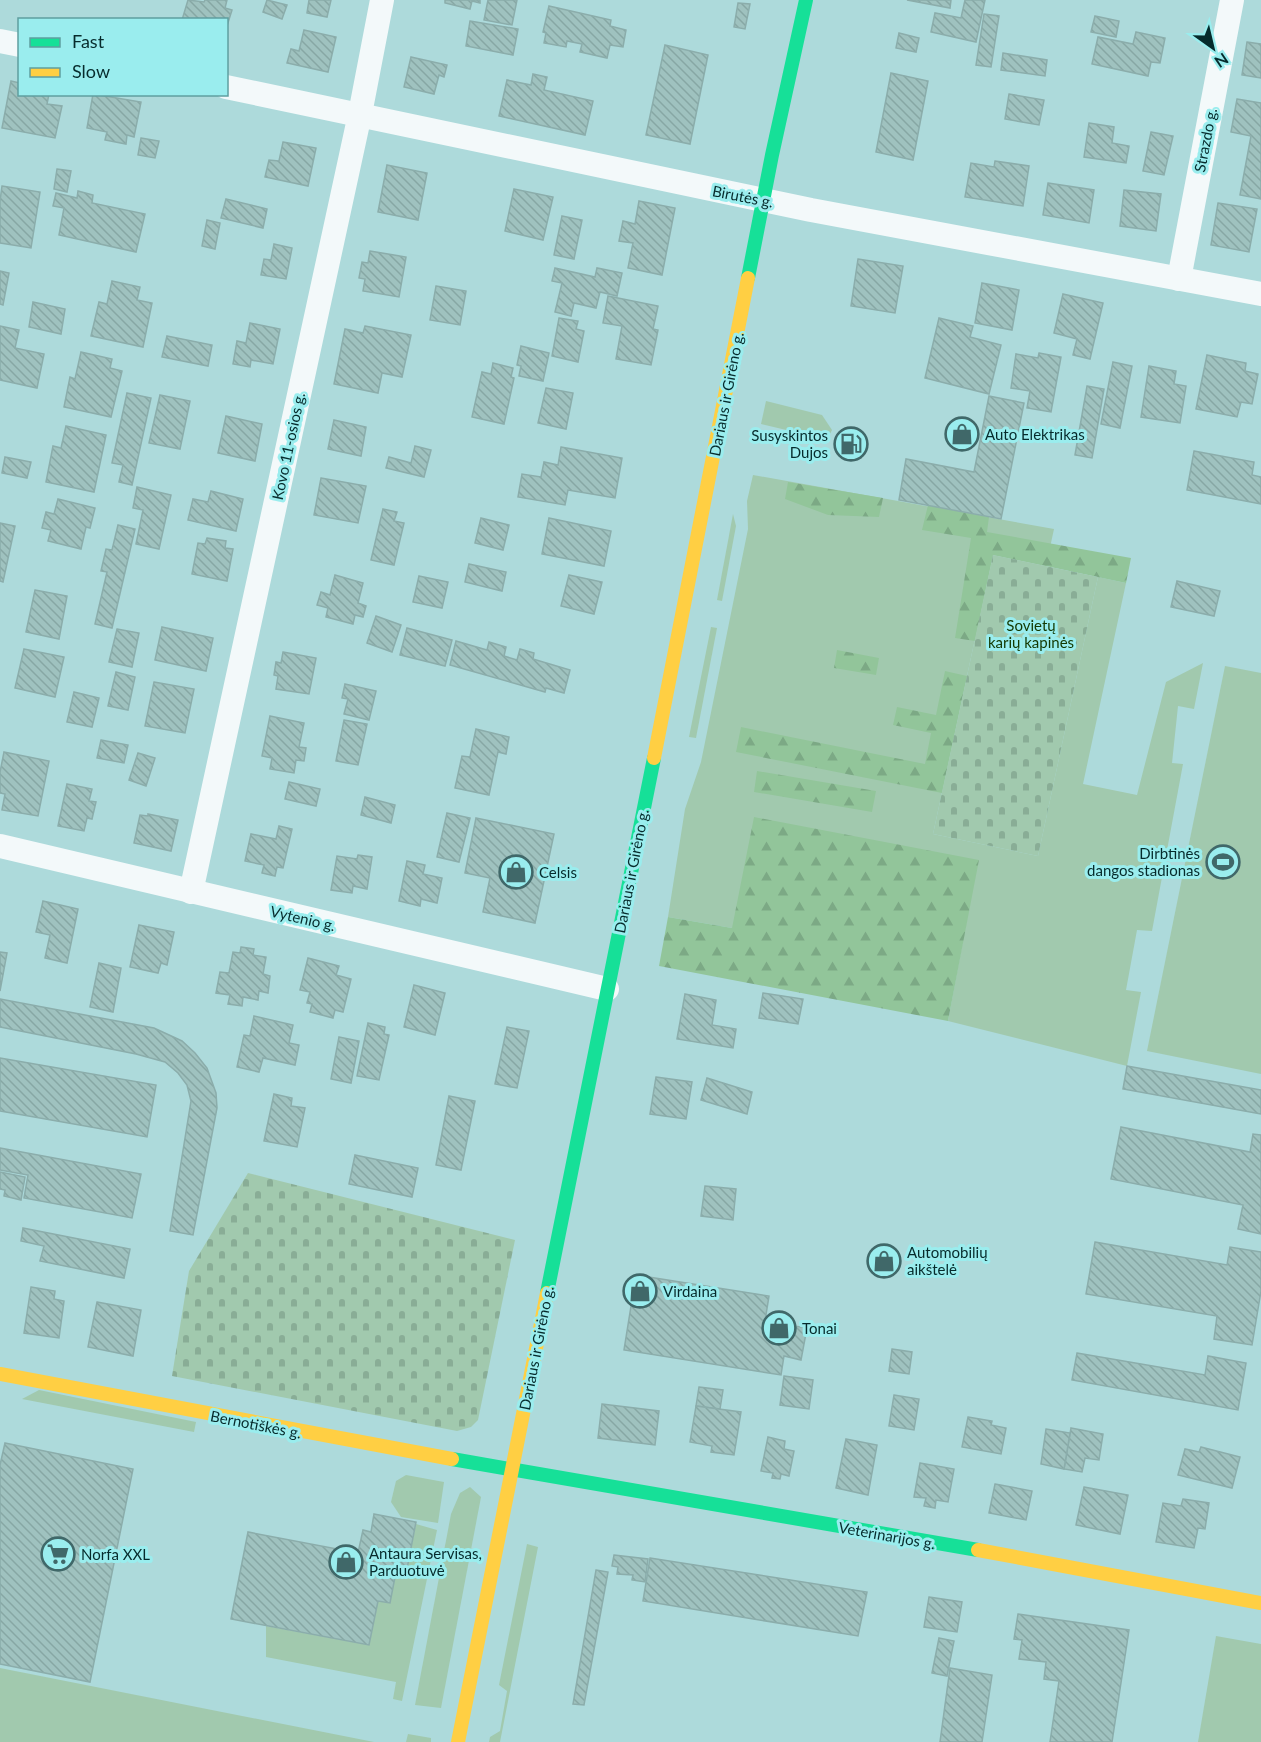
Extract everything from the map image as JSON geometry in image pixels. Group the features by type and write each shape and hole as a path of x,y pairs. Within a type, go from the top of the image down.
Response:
{"main road":[{"name":"Dariaus ir Girėno g.","path":"458,1742 763,199 806,0"},
{"name":"Bernotiškės g.","path":"0,1374 225,1419 512,1471"},
{"name":"Veterinarijos g.","path":"512,1471 1017,1557 1261,1603"}],"street":[{"name":"Kovo 11-osios g.","path":"191,892 360,114 382,0"},
{"name":"Strazdo g.","path":"1179,279 1232,0"},
{"path":"0,40 18,44"},
{"name":"Birutės g.","path":"228,87 822,213 1261,294"},
{"name":"Vytenio g.","path":"0,846 607,989"}],"green space":[{"path":"766,401 822,415 832,430 830,434 820,438 761,424"},
{"path":"753,475 1054,529 1046,566 993,555 933,834 1038,856 1098,577 1126,583 1083,784 1137,795 1166,682 1203,663 1194,709 1178,706 1172,763 1183,764 1152,931 1137,930 1126,990 1141,992 1127,1066 948,1021 978,860 732,928 668,917 685,809 701,762 748,529 747,501"},
{"path":"788,482 883,498 879,517 828,515 785,499"},
{"path":"928,505 989,517 987,532 1131,558 1126,583 993,555 975,641 955,638 971,538 922,530"},
{"path":"733,514 736,526 722,601 717,600"},
{"name":"Sovietų karių kapinės","path":"993,555 1098,577 1038,856 933,834"},
{"path":"711,627 717,628 696,738 689,737"},
{"path":"837,650 879,658 876,675 834,668"},
{"name":"Dirbtinės dangos stadionas","path":"1225,666 1261,673 1261,1074 1147,1051"},
{"path":"945,671 967,676 942,793 736,752 741,727 925,764 931,733 893,725 897,707 936,715"},
{"path":"757,771 876,791 872,812 754,792"},
{"path":"754,817 979,860 948,1021 659,966 668,917 732,928"},
{"path":"248,1173 515,1240 478,1420 471,1427 457,1431 172,1376 189,1271"},
{"path":"39,1390 196,1422 194,1432 22,1399"},
{"path":"406,1475 444,1482 438,1523 401,1517 391,1502 396,1481"},
{"path":"470,1487 481,1497 441,1708 415,1705 451,1514 460,1493"},
{"path":"416,1524 437,1530 402,1701 393,1699 396,1682 266,1657 266,1626 369,1645 378,1601 390,1603 396,1572 406,1573"},
{"path":"527,1544 538,1547 500,1742 489,1742 490,1737 500,1731 507,1691 499,1685"},
{"path":"1216,1636 1261,1644 1261,1742 1198,1742"},
{"path":"0,1668 374,1742 0,1742"},
{"path":"408,1734 431,1738 431,1742 406,1742"}],"building":[{"path":"188,0 204,2 205,0 227,0 225,8 232,10 228,23 228,18 183,18"},
{"path":"267,0 287,5 282,19 263,12"},
{"path":"309,0 331,0 327,17 307,13"},
{"path":"445,0 480,0 480,3 472,1 470,9 445,3"},
{"path":"488,0 517,0 512,25 484,20"},
{"path":"907,0 951,0 950,8"},
{"path":"965,0 985,0 976,42 931,32 935,13 961,18"},
{"path":"738,3 750,4 745,29 734,27"},
{"path":"549,6 611,20 610,26 626,30 623,47 610,45 607,58 580,52 582,44 567,41 566,47 544,43 546,33 543,32"},
{"path":"984,14 999,16 991,67 976,65"},
{"path":"1095,16 1119,21 1116,37 1091,32"},
{"path":"470,21 518,29 513,55 466,46"},
{"path":"304,30 336,37 328,72 287,63 291,49 299,51"},
{"path":"1136,32 1165,38 1160,63 1151,62 1148,76 1092,64 1098,37 1133,44"},
{"path":"899,33 919,38 916,52 896,48"},
{"path":"1247,42 1261,44 1261,78 1242,75"},
{"path":"665,45 708,55 690,144 646,135"},
{"path":"1003,53 1047,60 1045,76 1001,70"},
{"path":"411,57 447,65 444,77 439,75 434,94 404,87"},
{"path":"891,73 928,81 913,160 876,152"},
{"path":"533,74 547,77 544,90 593,101 585,135 499,116 507,80 531,85"},
{"path":"11,81 18,83 18,96 49,96 47,104 62,106 55,138 2,128"},
{"path":"1009,94 1044,100 1039,125 1005,119"},
{"path":"93,96 141,102 134,137 127,135 126,144 105,140 107,132 87,128"},
{"path":"1237,99 1261,103 1261,199 1240,195 1251,136 1231,132"},
{"path":"1089,123 1114,127 1112,143 1129,146 1126,163 1084,157"},
{"path":"1151,132 1173,136 1164,175 1143,171"},
{"path":"141,138 159,141 155,158 138,155"},
{"path":"283,142 316,148 308,186 265,177 269,160 279,161"},
{"path":"995,161 1029,166 1023,206 965,197 971,163 994,167"},
{"path":"387,165 427,173 418,220 378,212"},
{"path":"57,169 71,171 67,192 54,189"},
{"path":"1048,183 1094,190 1089,223 1043,215"},
{"path":"2,186 40,192 31,248 0,243"},
{"path":"514,189 553,197 543,240 505,231"},
{"path":"1124,190 1161,194 1156,231 1120,226"},
{"path":"78,191 93,195 92,203 145,214 136,252 59,235 64,208 53,206 56,193 77,198"},
{"path":"226,199 267,209 263,228 221,218"},
{"path":"639,201 675,208 662,275 628,268 633,243 619,241 623,221 635,224"},
{"path":"1218,203 1257,209 1249,252 1211,245"},
{"path":"562,216 582,220 574,259 554,255"},
{"path":"207,220 220,223 215,249 202,246"},
{"path":"274,244 292,248 286,279 261,275 264,259 271,260"},
{"path":"370,251 406,257 399,297 363,291 365,279 359,278 362,262 368,263"},
{"path":"858,259 903,266 895,313 851,306"},
{"path":"555,268 595,277 597,268 622,273 617,296 600,292 596,308 574,303 571,316 555,312 562,283 552,281"},
{"path":"0,271 9,273 3,305 0,304"},
{"path":"112,281 140,287 137,300 152,303 143,347 91,336 99,302 107,304"},
{"path":"982,283 1019,290 1012,330 975,323"},
{"path":"436,286 466,291 460,325 430,320"},
{"path":"1063,294 1103,303 1090,359 1073,355 1077,339 1054,333"},
{"path":"608,296 658,306 653,329 658,330 651,365 616,359 622,326 603,323"},
{"path":"33,302 65,309 61,334 29,327"},
{"path":"559,318 578,321 576,329 584,331 578,362 552,356"},
{"path":"939,318 973,326 970,337 1001,345 989,394 925,378"},
{"path":"250,323 280,329 273,364 251,360 250,367 233,364 237,341 246,343"},
{"path":"0,326 19,330 15,348 44,354 37,388 0,380"},
{"path":"365,326 411,335 402,377 382,373 378,393 334,384 345,329 363,333"},
{"path":"167,336 212,345 208,366 162,357"},
{"path":"521,346 549,353 543,381 519,376 521,366 517,365"},
{"path":"81,352 112,359 110,368 122,371 111,417 64,407 70,377 75,379"},
{"path":"1039,353 1061,357 1051,412 1027,408 1030,391 1011,388 1016,354 1038,358"},
{"path":"1207,355 1246,363 1245,371 1258,374 1252,404 1241,402 1237,417 1196,409"},
{"path":"1113,362 1132,366 1120,428 1101,424"},
{"path":"493,363 513,368 511,377 514,378 504,424 472,417 482,372 491,374"},
{"path":"1149,366 1176,371 1174,384 1186,386 1180,423 1141,417"},
{"path":"1087,386 1104,389 1092,458 1075,455"},
{"path":"546,388 573,393 566,429 538,423"},
{"path":"127,393 151,398 132,485 119,482 123,465 112,463"},
{"path":"160,395 190,401 180,449 149,443"},
{"path":"989,396 1024,403 1001,519 899,500 906,459 974,472"},
{"path":"226,416 262,424 255,461 218,453"},
{"path":"334,420 366,427 361,456 328,449"},
{"path":"66,426 106,435 94,492 46,482 53,446 61,448"},
{"path":"840,435 865,440 861,458 836,452"},
{"path":"415,446 431,450 424,477 386,468 389,457 411,463"},
{"path":"561,447 622,458 615,498 568,490 565,505 518,497 522,474 541,477 544,462 558,465"},
{"path":"1194,451 1254,462 1252,475 1261,477 1261,504 1187,490"},
{"path":"5,457 31,462 27,478 2,473"},
{"path":"321,478 366,486 358,523 314,515"},
{"path":"137,487 171,495 159,549 136,544 143,510 133,508"},
{"path":"211,491 243,499 236,531 188,520 193,499 208,502"},
{"path":"58,499 95,508 90,528 86,527 81,549 48,541 51,530 42,528 46,512 54,514"},
{"path":"383,509 397,512 394,521 404,523 394,565 371,560"},
{"path":"481,518 509,525 503,550 475,543"},
{"path":"549,518 611,531 604,566 542,554"},
{"path":"0,523 15,526 3,582 0,581"},
{"path":"118,525 135,529 112,628 95,624 107,572 101,571 106,549 112,550"},
{"path":"207,538 226,541 225,548 233,549 227,581 192,574 198,543 205,544"},
{"path":"469,564 506,572 502,591 465,582"},
{"path":"335,575 363,583 358,603 366,606 363,617 355,615 353,624 326,617 328,608 317,605 321,592 330,595"},
{"path":"569,575 602,582 594,614 561,606"},
{"path":"419,576 448,582 442,608 413,602"},
{"path":"1177,581 1220,591 1214,616 1171,607"},
{"path":"35,590 67,596 59,639 26,632"},
{"path":"376,616 401,625 392,652 367,643"},
{"path":"162,627 213,638 206,671 155,660"},
{"path":"407,628 452,640 445,666 400,655"},
{"path":"117,629 139,633 132,667 109,662"},
{"path":"456,641 487,650 489,642 506,647 504,656 517,660 520,649 534,653 533,659 570,670 564,693 546,688 545,692 450,665"},
{"path":"24,649 64,657 55,697 15,688"},
{"path":"283,652 316,658 309,694 276,689 278,676 274,675 276,662 281,663"},
{"path":"116,672 135,677 128,710 108,706"},
{"path":"154,682 194,689 185,733 145,726"},
{"path":"345,684 376,691 369,720 344,714 348,699 342,698"},
{"path":"74,692 99,698 92,727 67,722"},
{"path":"270,716 304,723 299,747 306,748 304,761 296,760 294,773 270,769 272,758 262,756"},
{"path":"344,720 367,724 358,765 336,761"},
{"path":"476,729 509,737 506,754 498,752 489,795 455,788 462,756 470,757"},
{"path":"101,740 128,745 124,763 97,758"},
{"path":"4,752 49,761 38,816 2,810 5,794 0,793 0,772"},
{"path":"138,753 155,758 146,786 129,780"},
{"path":"289,782 320,789 316,806 285,799"},
{"path":"67,784 92,789 89,801 96,802 92,819 87,818 84,831 58,826"},
{"path":"365,797 395,805 391,823 361,815"},
{"path":"447,813 470,818 459,862 437,857"},
{"path":"148,814 178,820 171,851 134,843 140,815 148,816"},
{"path":"476,818 554,834 535,923 483,912 490,878 465,873"},
{"path":"279,826 292,829 283,868 277,867 275,876 262,873 264,865 245,861 251,834 276,839"},
{"path":"358,855 372,857 367,889 353,886 352,893 331,890 337,856 357,859"},
{"path":"407,861 425,865 423,874 442,878 437,903 421,899 420,906 399,901"},
{"path":"43,901 78,909 67,963 45,958 50,935 36,932"},
{"path":"139,925 174,932 167,965 161,963 158,973 130,967"},
{"path":"241,947 254,949 253,955 266,957 263,974 270,976 268,993 259,991 258,1000 243,997 242,1006 228,1004 230,995 216,993 220,972 229,973 233,952 240,953"},
{"path":"0,952 7,953 0,991"},
{"path":"308,958 339,966 336,975 351,979 343,1012 335,1010 333,1018 310,1012 312,1004 307,1003 310,992 300,990"},
{"path":"99,963 121,968 113,1012 90,1007"},
{"path":"414,985 445,993 435,1035 404,1027"},
{"path":"763,993 803,999 798,1024 759,1018"},
{"path":"685,994 716,1000 712,1025 736,1029 733,1048 677,1039"},
{"path":"0,999 154,1028 182,1041 195,1053 207,1068 216,1093 217,1108 193,1235 170,1231 191,1101 187,1085 178,1073 165,1062 136,1054 0,1027"},
{"path":"254,1016 293,1025 289,1043 299,1045 295,1065 263,1058 259,1072 237,1067 244,1035 250,1036"},
{"path":"368,1023 385,1027 384,1034 389,1035 379,1080 357,1076"},
{"path":"507,1027 529,1031 517,1088 495,1084"},
{"path":"339,1037 359,1041 351,1083 331,1079"},
{"path":"0,1058 156,1085 147,1137 0,1111"},
{"path":"1127,1066 1261,1090 1261,1114 1123,1089"},
{"path":"656,1077 692,1082 686,1119 650,1114"},
{"path":"707,1078 752,1092 747,1114 701,1100"},
{"path":"274,1094 292,1098 291,1106 305,1108 297,1147 264,1141"},
{"path":"449,1096 475,1101 461,1170 436,1165"},
{"path":"1121,1127 1250,1152 1253,1134 1261,1135 1261,1234 1238,1229 1243,1205 1111,1179"},
{"path":"0,1148 141,1174 132,1218 24,1198 28,1175 0,1170"},
{"path":"355,1155 418,1168 412,1197 349,1184"},
{"path":"0,1172 25,1177 21,1200 4,1196 5,1190 0,1189"},
{"path":"705,1186 736,1189 733,1220 701,1216"},
{"path":"23,1228 130,1249 124,1278 40,1261 44,1246 21,1241"},
{"path":"1095,1242 1227,1265 1230,1247 1261,1252 1261,1291 1252,1345 1214,1339 1217,1316 1086,1294"},
{"path":"636,1275 769,1296 765,1321 807,1328 801,1360 784,1356 781,1375 624,1350"},
{"path":"31,1287 55,1291 54,1299 64,1301 59,1338 24,1333"},
{"path":"97,1302 141,1310 133,1356 88,1347"},
{"path":"892,1349 912,1352 909,1374 889,1371"},
{"path":"1077,1353 1205,1375 1208,1356 1246,1363 1238,1410 1072,1380"},
{"path":"784,1376 813,1380 809,1409 780,1405"},
{"path":"699,1387 723,1390 720,1409 696,1406"},
{"path":"894,1395 919,1399 914,1430 889,1426"},
{"path":"602,1404 659,1411 655,1445 598,1438"},
{"path":"696,1406 741,1412 734,1455 711,1452 712,1446 690,1442"},
{"path":"968,1417 992,1421 991,1425 1006,1428 1001,1454 962,1447"},
{"path":"1071,1428 1103,1434 1099,1460 1085,1458 1082,1472 1064,1469"},
{"path":"1046,1429 1070,1433 1064,1469 1041,1464"},
{"path":"768,1437 785,1441 784,1449 794,1451 789,1476 781,1474 780,1479 772,1478 773,1473 761,1471"},
{"path":"846,1439 877,1445 868,1495 836,1488"},
{"name":"Norfa XXL","path":"5,1443 133,1469 90,1682 0,1664 0,1465"},
{"path":"1201,1447 1240,1457 1232,1488 1178,1475 1185,1449 1199,1452"},
{"path":"920,1463 954,1469 948,1502 936,1500 935,1508 924,1506 926,1498 914,1497"},
{"path":"995,1484 1032,1491 1026,1520 989,1513"},
{"path":"1084,1487 1128,1495 1120,1534 1076,1525"},
{"path":"1183,1499 1209,1503 1205,1529 1198,1528 1194,1548 1156,1542 1163,1503 1181,1506"},
{"path":"374,1514 416,1522 406,1574 396,1572 390,1603 378,1601 369,1645 231,1619 248,1532 358,1553 363,1530 371,1532"},
{"path":"614,1555 648,1559 645,1582 632,1580 633,1575 617,1574 618,1567 612,1566"},
{"path":"650,1558 867,1592 858,1636 643,1601"},
{"path":"596,1570 608,1572 584,1705 573,1704"},
{"path":"929,1597 962,1602 957,1632 924,1627"},
{"path":"1018,1614 1129,1630 1112,1742 1050,1742 1059,1681 1044,1679 1046,1662 1019,1659 1022,1640 1014,1639"},
{"path":"939,1638 954,1641 947,1676 932,1673"},
{"path":"950,1668 992,1675 982,1742 940,1742"}],"traffic: fast":[{"path":"748,278 806,0"},
{"path":"547,1293 654,758"},
{"path":"452,1459 978,1550"}],"traffic: slow":[{"path":"654,758 748,278"},
{"path":"458,1742 547,1293"},
{"path":"0,1374 452,1459"},
{"path":"978,1550 1261,1603"}],"place":[{"name":"Auto Elektrikas","path":"962,434"},
{"name":"Susyskintos Dujos","path":"851,444"},
{"name":"Dirbtinės dangos stadionas","path":"1223,862"},
{"name":"Celsis","path":"516,872"},
{"name":"Automobilių aikštelė","path":"884,1261"},
{"name":"Virdaina","path":"640,1291"},
{"name":"Tonai","path":"779,1328"},
{"name":"Norfa XXL","path":"58,1554"},
{"name":"Antaura Servisas, Parduotuvė","path":"346,1562"}]}
